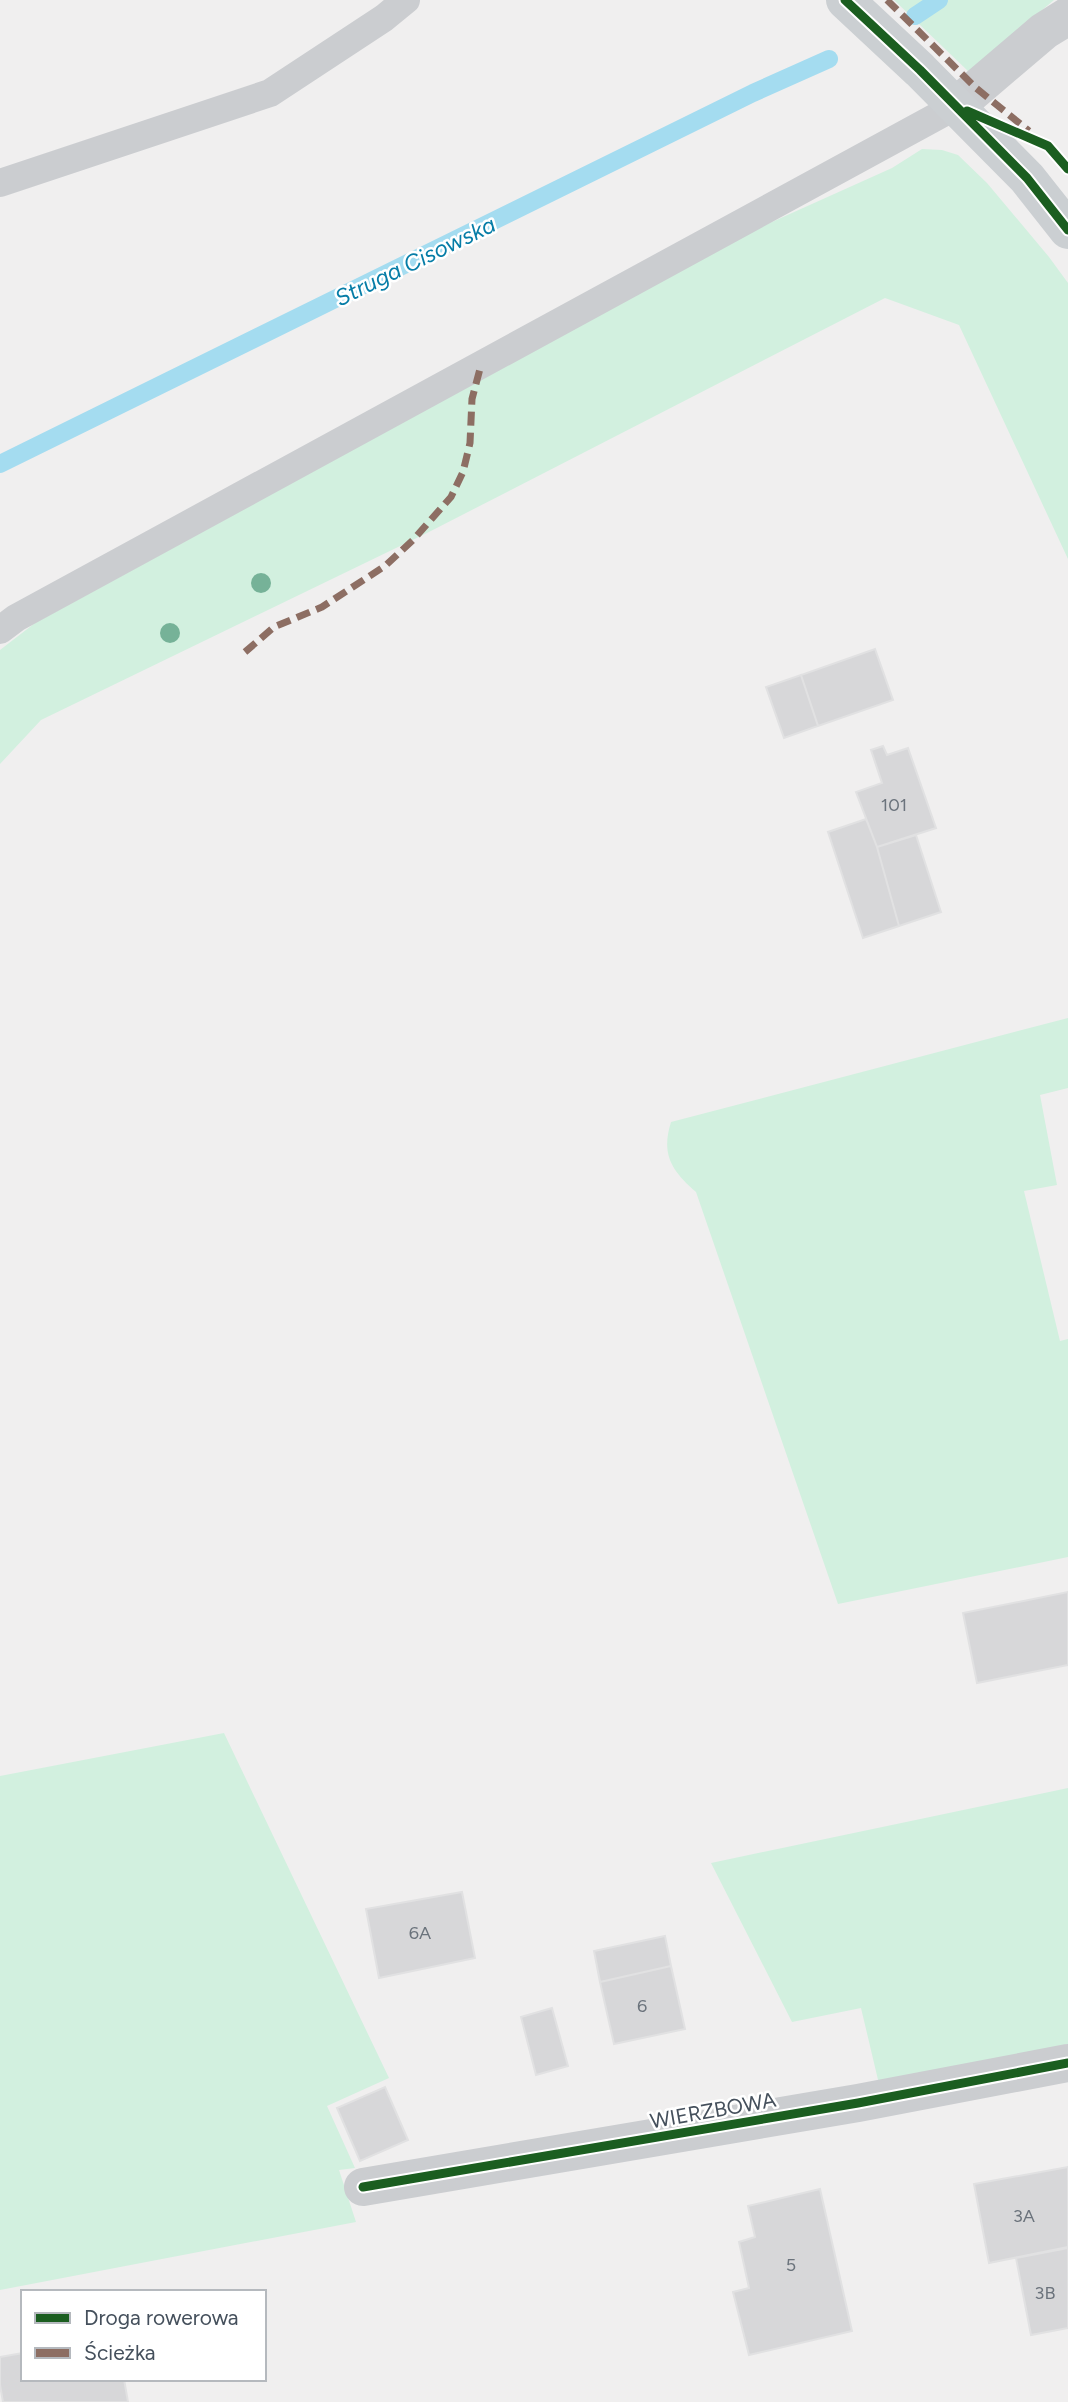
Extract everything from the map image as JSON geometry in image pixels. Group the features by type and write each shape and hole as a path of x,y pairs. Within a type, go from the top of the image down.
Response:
{"street":[{"path":"845,0 1027,178 1068,230"},
{"path":"956,106 1044,32 1068,16"},
{"name":"WIERZBOWA","path":"363,2187 858,2103 1068,2063"}],"lane":[{"path":"0,183 270,93 384,18 406,0"},
{"path":"0,630 16,618 956,106"}],"green space":[{"path":"894,0 1054,0 969,72"},
{"path":"922,149 942,150 958,155 987,183 1068,283 1068,559 959,325 885,298 427,533 41,720 0,764 0,650 35,623 763,226 892,168"},
{"path":"1068,1018 1068,1088 1040,1095 1057,1185 1024,1191 1060,1341 1068,1339 1068,1557 838,1604 696,1192 670,1161 667,1143 671,1122"},
{"path":"224,1733 389,2078 327,2106 355,2168 339,2170 356,2222 0,2290 0,1776"},
{"path":"1068,1788 1068,2044 879,2084 861,2008 792,2022 711,1863"}],"building":[{"path":"875,649 893,700 818,726 801,675"},
{"path":"801,675 818,726 784,738 766,687"},
{"path":"883,746 887,755 908,748 936,828 877,847 856,792 882,783 871,750"},
{"path":"866,819 877,847 899,926 863,938 828,832"},
{"path":"916,835 941,912 899,926 877,847"},
{"path":"1068,1592 1068,1665 977,1683 963,1613"},
{"path":"462,1892 475,1958 379,1978 366,1909"},
{"path":"665,1936 671,1966 600,1982 594,1951"},
{"path":"671,1966 685,2029 614,2044 600,1982"},
{"path":"552,2008 568,2066 536,2075 521,2017"},
{"path":"385,2087 408,2140 360,2161 337,2108"},
{"path":"1068,2167 1068,2247 989,2263 974,2184"},
{"path":"820,2189 852,2331 749,2355 733,2292 749,2288 739,2242 755,2237 748,2206"},
{"path":"1068,2248 1068,2328 1031,2335 1016,2258"},
{"path":"21,2353 21,2381 124,2381 128,2402 3,2402 0,2357"}],"waterway":[{"name":"Struga Cisowska","path":"915,16 939,0"},
{"name":"Struga Cisowska","path":"0,464 753,93 829,59"}],"marked path":[{"path":"887,0 976,88 1029,131"},
{"path":"245,652 274,627 322,607 385,566 413,540 451,497 463,472 470,443 472,399 481,365"}],"cycle path":[{"path":"845,0 920,70 1027,178 1068,230"},
{"path":"967,111 1048,146 1068,169"},
{"path":"363,2187 858,2103 1068,2063"}]}
